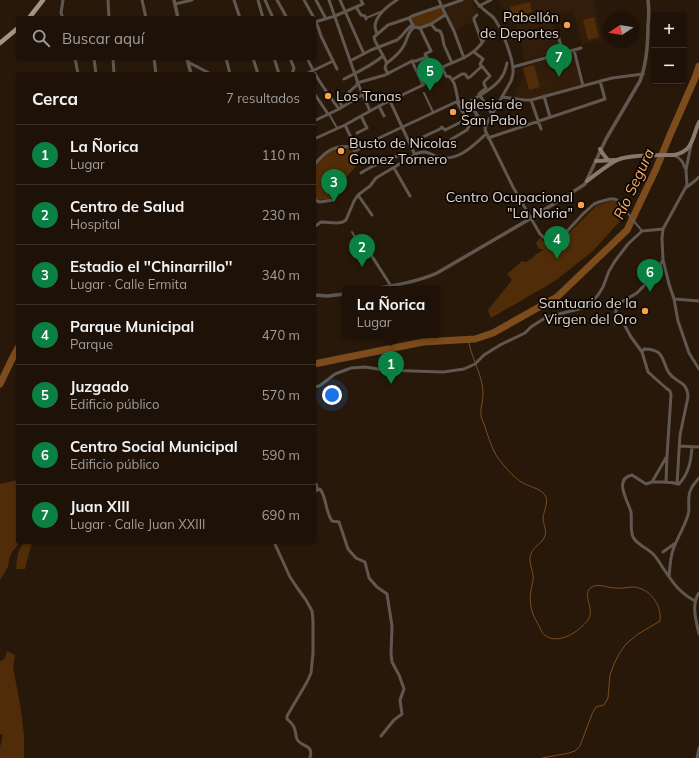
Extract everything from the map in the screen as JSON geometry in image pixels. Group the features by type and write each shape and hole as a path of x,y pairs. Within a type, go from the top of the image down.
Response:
{"main road":[{"path":"31,16 43,0"},
{"path":"0,43 16,30"},
{"path":"587,181 609,162 621,158 674,155 686,151 691,145 699,122"},
{"path":"600,149 602,154 609,162"},
{"path":"596,161 609,162"}],"street":[{"path":"62,16 61,13 63,0"},
{"path":"108,0 109,16"},
{"path":"142,0 146,16"},
{"path":"178,16 174,2 192,0"},
{"path":"234,0 239,16"},
{"path":"258,0 262,16"},
{"path":"265,0 273,16"},
{"path":"277,0 287,16"},
{"path":"304,0 312,16"},
{"path":"316,0 326,19"},
{"path":"329,0 357,83 370,111"},
{"path":"340,0 364,54"},
{"path":"316,20 326,19 345,12 363,4 361,0"},
{"path":"356,7 361,15 365,16 366,18 384,10 397,0"},
{"path":"439,0 441,7 454,31 464,58"},
{"path":"387,63 374,37 377,34 388,25 462,0"},
{"path":"475,0 479,6 492,17 500,28 506,42 513,67 511,81 485,128"},
{"path":"479,6 491,0"},
{"path":"352,232 361,247 368,250 391,286 427,278 438,273 580,188 587,181 600,149 643,74 648,49 648,0"},
{"path":"377,34 375,24 384,10"},
{"path":"350,61 378,47 397,40 406,29 413,26 420,28 431,24 445,15"},
{"path":"477,15 474,20 482,42"},
{"path":"409,18 413,26"},
{"path":"431,24 436,30 440,31 452,63"},
{"path":"316,25 337,69"},
{"path":"388,74 385,68 386,64 403,48 407,35 413,26"},
{"path":"340,108 340,102 357,83 388,74 412,61 416,61 427,56 426,54 431,51 420,28"},
{"path":"557,32 563,53"},
{"path":"316,138 423,85 436,76 443,68 474,52 485,38"},
{"path":"513,67 581,48"},
{"path":"574,50 583,86"},
{"path":"474,52 483,59 480,64 490,76 484,82 486,88 479,94 480,95"},
{"path":"344,79 362,71 383,56"},
{"path":"427,56 436,76"},
{"path":"75,60 78,72"},
{"path":"94,60 96,72"},
{"path":"113,60 114,72"},
{"path":"154,60 156,72"},
{"path":"187,60 190,72"},
{"path":"187,60 208,72"},
{"path":"226,60 230,72"},
{"path":"254,60 257,72"},
{"path":"275,60 278,72"},
{"path":"291,60 294,68 293,72"},
{"path":"308,60 313,71 333,61"},
{"path":"412,61 423,85"},
{"path":"458,101 464,104 467,103 500,80 507,63"},
{"path":"452,80 462,74 465,74 468,78 482,66"},
{"path":"410,143 442,128 445,130 465,120 466,118 458,101 452,80 450,77 446,76 443,68"},
{"path":"502,97 531,100 612,78 643,74"},
{"path":"316,76 340,108"},
{"path":"488,138 605,99 600,81"},
{"path":"424,93 433,113"},
{"path":"316,120 362,95"},
{"path":"480,95 492,114"},
{"path":"316,96 337,128"},
{"path":"544,96 550,117"},
{"path":"531,100 541,129"},
{"path":"390,101 415,155"},
{"path":"356,151 379,138 458,101"},
{"path":"467,103 485,128 486,134 513,187 540,234 550,243 557,242 594,204 610,199 617,200 642,230"},
{"path":"380,106 384,116"},
{"path":"450,140 467,130 477,115"},
{"path":"357,133 367,128 361,116"},
{"path":"345,125 356,151"},
{"path":"316,225 320,222 337,223 346,220 354,200 370,186 376,178 415,155 428,152 440,158 446,158 458,155 467,151 486,134"},
{"path":"686,170 691,145"},
{"path":"316,163 324,153 334,148 344,146 351,147 355,152 356,151"},
{"path":"361,172 402,154 405,161"},
{"path":"674,155 680,158 684,163 687,185 663,229 663,260 674,299 678,321 689,353 699,369"},
{"path":"394,168 410,196"},
{"path":"686,188 699,177"},
{"path":"358,195 372,215"},
{"path":"316,201 320,202 333,200"},
{"path":"316,387 322,384 334,374 351,368 365,367 384,370 443,372 464,369 475,364 484,355 500,345 525,333 535,324 555,315 587,307 598,295 603,287 609,271 628,244 642,230 663,229"},
{"path":"615,324 618,304 637,293 654,275 663,260"},
{"path":"316,295 328,296 342,294"},
{"path":"674,299 699,301"},
{"path":"625,326 631,338 642,352 648,372 670,391 671,394 666,456 666,482"},
{"path":"642,352 644,349 648,349 660,354 671,375 674,379 682,383 687,390 688,397 680,435 678,484"},
{"path":"679,446 699,447"},
{"path":"692,447 688,471 684,479 678,484 666,482 652,482 646,484 632,475 627,477 622,484 630,511 633,537 638,543 654,555 677,589 695,601"},
{"path":"652,482 666,456"},
{"path":"669,577 672,552 688,514 688,498 690,489 699,478"},
{"path":"316,490 320,489 323,493 328,516 332,521 339,522 348,549 356,558 365,562 369,578 377,587 387,594 392,626 392,662 400,675 404,689 400,700 402,714 394,720 381,736"},
{"path":"663,552 675,543"},
{"path":"275,544 290,577 312,611 313,640 311,673 287,716 287,720 293,724 296,737 299,742 308,747 310,750 310,758"},
{"path":"699,593 695,601 699,634"},
{"path":"697,758 699,748"}],"shaded area":[{"path":"466,0 472,0 474,7 480,13 472,19 474,22 464,25 464,27 455,31 447,15 447,8 448,6"},
{"path":"499,0 593,0 602,39 582,45 573,10 552,17 560,51 524,61 520,36 515,22 501,5"},
{"path":"530,2 532,12 513,17 510,7"},
{"path":"441,6 445,15 420,28 414,27 409,18"},
{"path":"594,17 599,37 588,40 583,20"},
{"path":"572,53 581,84 530,98 514,97 516,90 523,79 521,67"},
{"path":"534,65 540,87 529,90 523,68"},
{"path":"355,146 360,162 331,194 330,199 316,200 316,164 332,151"},
{"path":"615,201 623,211 619,222 593,251 555,281 491,318 488,310 512,280 507,274 522,261 526,262 543,250 539,249 536,243 540,238 550,245 557,245 596,206"},
{"path":"16,480 16,544 18,544 12,552 8,567 0,580 0,484"},
{"path":"23,544 31,544 25,569 16,569 20,548"},
{"path":"7,651 15,655 13,667 21,710 24,735 24,758 0,758 2,734 0,734 0,661 6,656"}],"waterway":[{"name":"Río Segura","path":"316,364 423,342 475,339 493,333 557,297 627,230 656,169 699,66"},
{"path":"468,340 475,362"},
{"name":"Río Segura","path":"0,384 16,352"},
{"path":"476,365 483,390 481,416 496,455 516,478 539,490 546,497 543,518 545,535 543,540 535,547 530,556 533,577 530,603 534,616 542,632 551,638 557,639 569,636 580,628 588,620 590,615 587,593 592,587 597,585 612,588 633,587 645,590 654,598 659,609 660,621 638,634 626,644 619,654 610,675 608,698 604,705 596,707 580,746 575,751 569,753 542,758"}],"place":[{"name":"Pabellón de Deportes","path":"567,25"},
{"name":"Juan XIII","path":"559,77"},
{"name":"Juzgado","path":"430,91"},
{"name":"Los Tanas","path":"328,96"},
{"name":"Iglesia de San Pablo","path":"453,112"},
{"name":"Busto de Nicolas Gomez Tornero","path":"341,151"},
{"name":"Estadio el ''Chinarrillo''","path":"334,202"},
{"name":"Centro Ocupacional \"La Noria\"","path":"581,205"},
{"name":"Parque Municipal","path":"557,259"},
{"name":"Centro de Salud","path":"362,267"},
{"name":"Centro Social Municipal","path":"650,292"},
{"name":"Santuario de la Virgen del Oro","path":"645,311"},
{"name":"La Ñorica","path":"391,384"}]}
